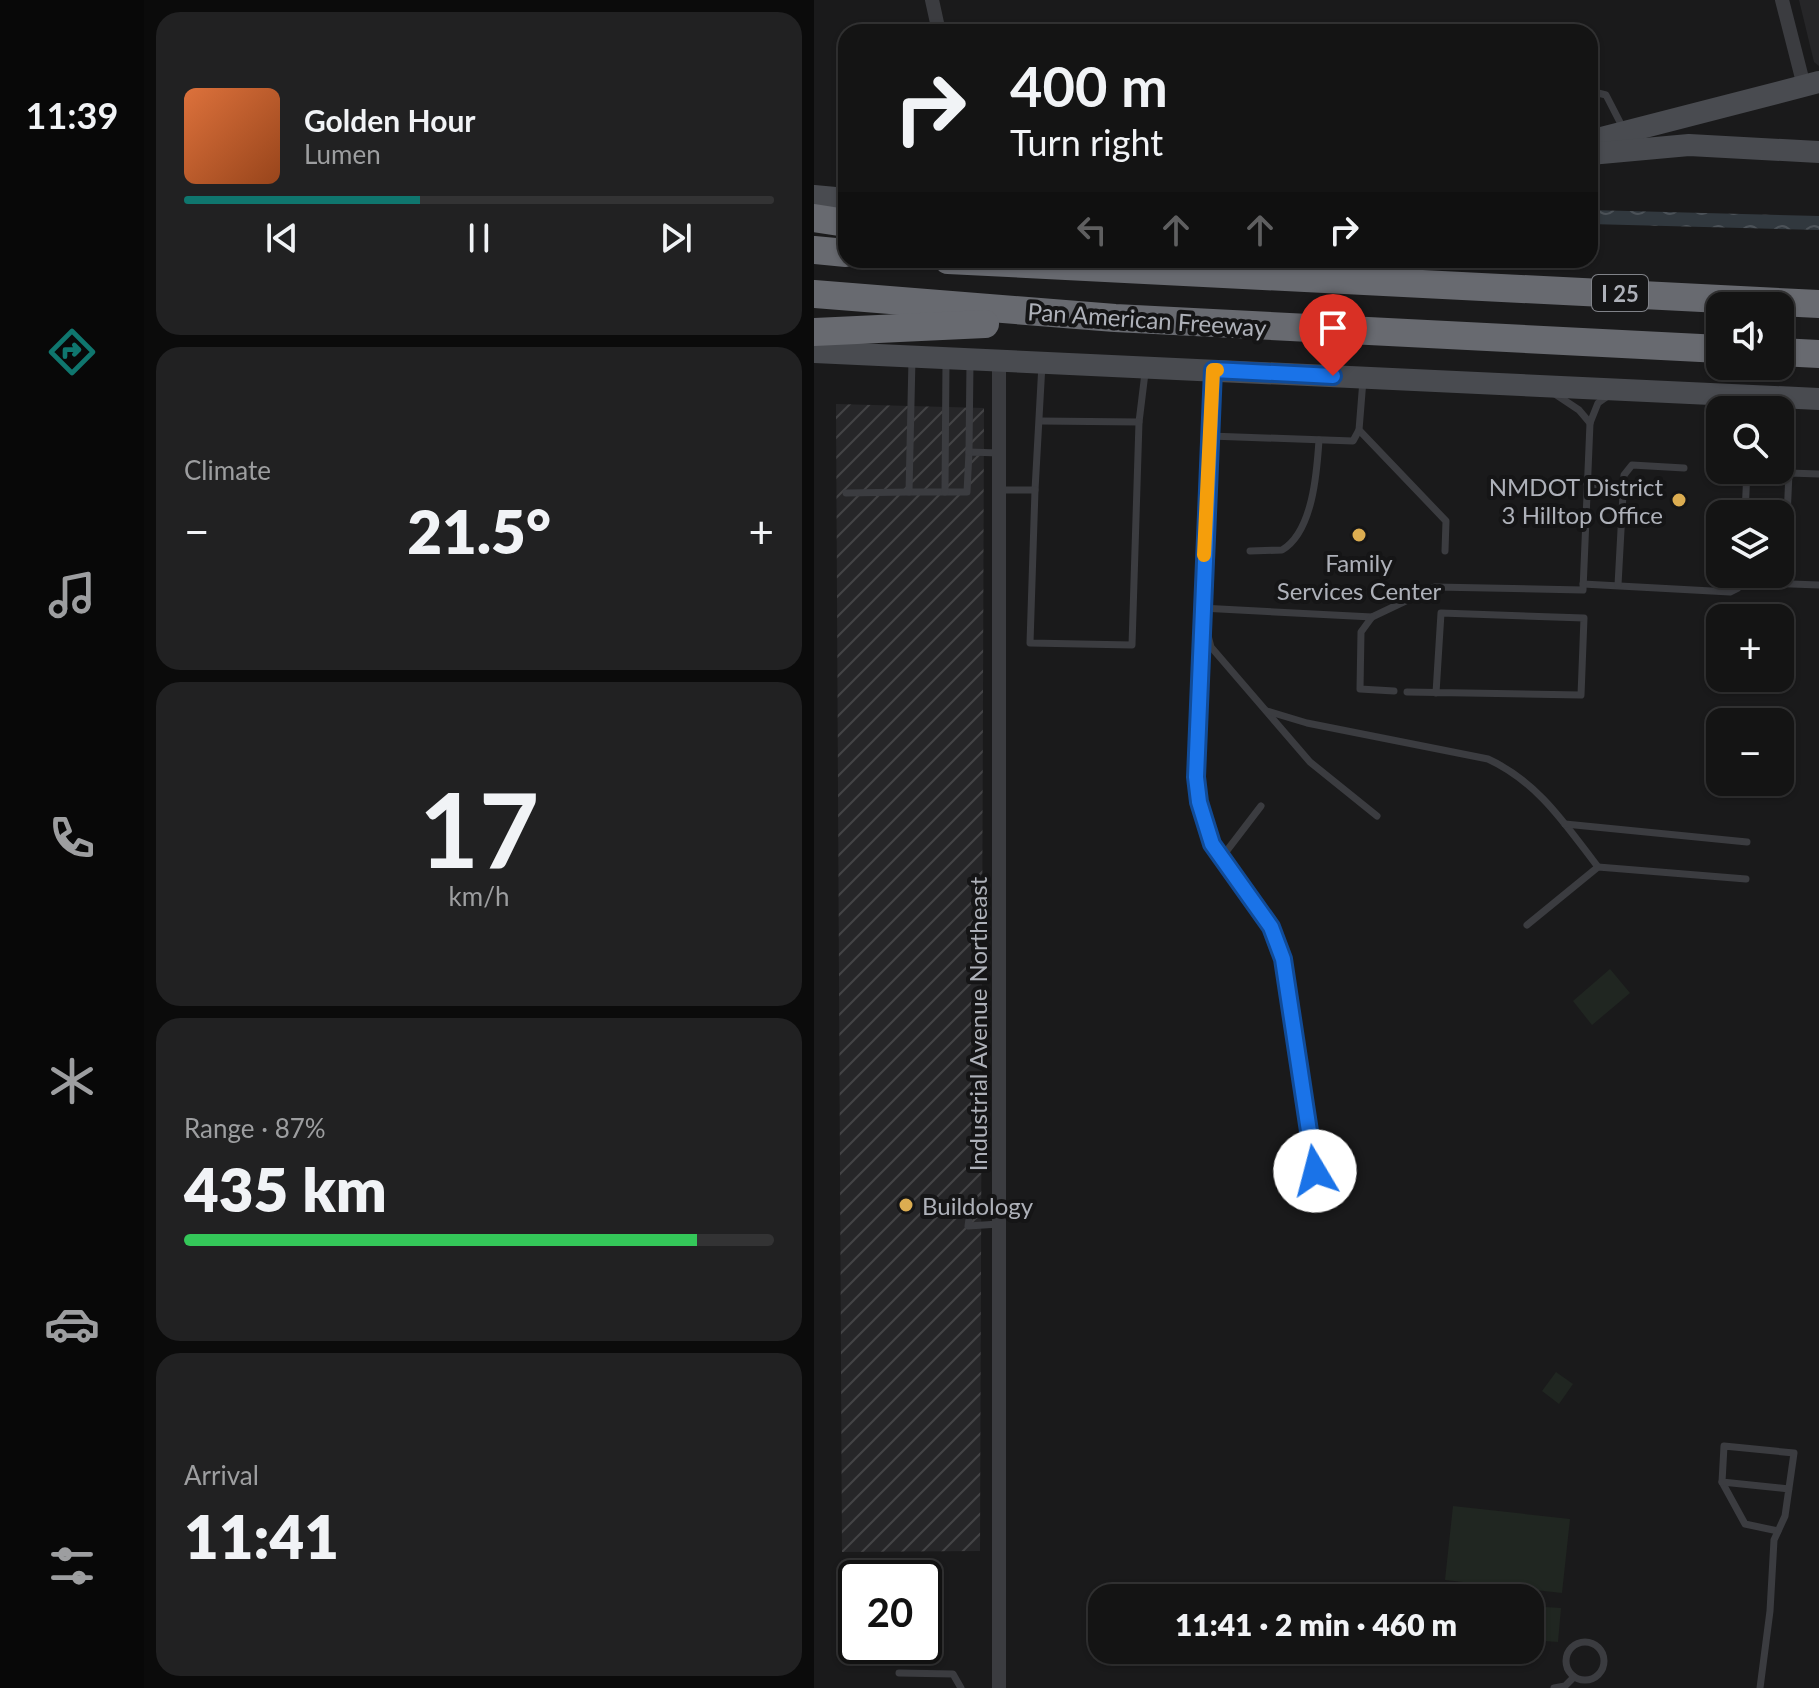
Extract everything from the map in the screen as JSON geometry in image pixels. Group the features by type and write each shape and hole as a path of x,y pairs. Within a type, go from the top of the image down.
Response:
{"highway":[{"path":"814,218 838,222"},
{"path":"814,250 838,252"},
{"name":"Pan American Freeway","path":"1112,268 1819,304"},
{"path":"1320,268 1420,283"},
{"name":"Pan American Freeway","path":"814,294 1115,318 1706,348"},
{"path":"814,332 1115,318"},
{"path":"1794,353 1819,354"}],"main road":[{"path":"1598,139 1812,84"},
{"path":"1598,153 1689,145 1819,152"},
{"path":"814,196 838,198"},
{"path":"814,352 1819,399"}],"street":[{"path":"932,0 937,24"},
{"path":"1782,0 1812,84"},
{"name":"Industrial Avenue Northeast","path":"999,361 999,1688"}],"lane":[{"path":"1598,93 1606,95 1624,131"},
{"path":"909,492 912,357"},
{"path":"945,492 946,358"},
{"path":"846,493 967,492 970,359"},
{"path":"1042,362 1030,643 1132,645 1139,422 1145,366"},
{"path":"1213,370 1201,608 1203,624 1196,777 1199,802 1212,844 1271,927 1283,959 1315,1171"},
{"path":"1210,436 1353,441 1359,430 1363,378"},
{"path":"1540,385 1579,410 1590,423"},
{"path":"1394,691 1360,689 1361,632 1372,617 1435,587 1583,590 1590,423 1598,403 1620,389"},
{"path":"1040,421 1139,422"},
{"path":"1359,430 1446,521 1445,551"},
{"path":"1250,551 1282,550 1289,546 1299,531 1316,488 1319,440"},
{"path":"969,452 999,453"},
{"path":"1618,585 1624,475 1632,465 1684,468"},
{"path":"1788,500 1789,473 1819,474"},
{"path":"1587,484 1623,486"},
{"path":"999,490 1035,490"},
{"path":"1583,584 1730,592 1733,588"},
{"path":"1794,584 1819,585"},
{"path":"1201,608 1372,617"},
{"path":"1407,692 1436,693 1581,695 1584,618 1441,613 1436,693"},
{"path":"1203,624 1211,647 1310,762 1377,816"},
{"path":"1265,711 1307,723 1488,759 1510,769 1535,787 1598,867"},
{"path":"1222,857 1261,806"},
{"path":"1565,824 1747,842"},
{"path":"1527,925 1598,867 1746,879"},
{"path":"969,1219 968,1226 999,1224"},
{"path":"1760,1688 1770,1611 1774,1540 1785,1516 1794,1453 1724,1446 1722,1482 1745,1524 1778,1531"},
{"path":"1722,1482 1789,1489"},
{"path":"1585,1642 1598,1648 1603,1664 1599,1674 1588,1680 1574,1677 1566,1664 1572,1648 1585,1642"},
{"path":"899,1673 953,1674 961,1688"},
{"path":"1554,1688 1565,1686 1574,1677"}],"shaded area":[{"path":"1799,0 1819,0 1819,66 1814,62"},
{"path":"836,404 984,408 980,1551 842,1552"},
{"path":"1610,969 1630,993 1592,1025 1573,1001"},
{"path":"1556,1372 1573,1384 1559,1404 1542,1391"},
{"path":"1453,1506 1570,1519 1562,1593 1544,1591 1544,1584 1481,1584 1445,1580"},
{"path":"1544,1607 1561,1608 1558,1642 1544,1641"}],"water":[{"path":"1598,210 1819,216 1819,230 1598,224"}],"slow traffic":[{"path":"1204,555 1213,370 1217,370"}],"place":[{"name":"NMDOT District 3 Hilltop Office","path":"1679,500"},
{"name":"Family Services Center","path":"1359,535"},
{"name":"Buildology","path":"906,1205"}],"route":[{"path":"1315,1171 1283,959 1271,927 1212,844 1199,802 1196,777 1213,370 1333,376"}]}
